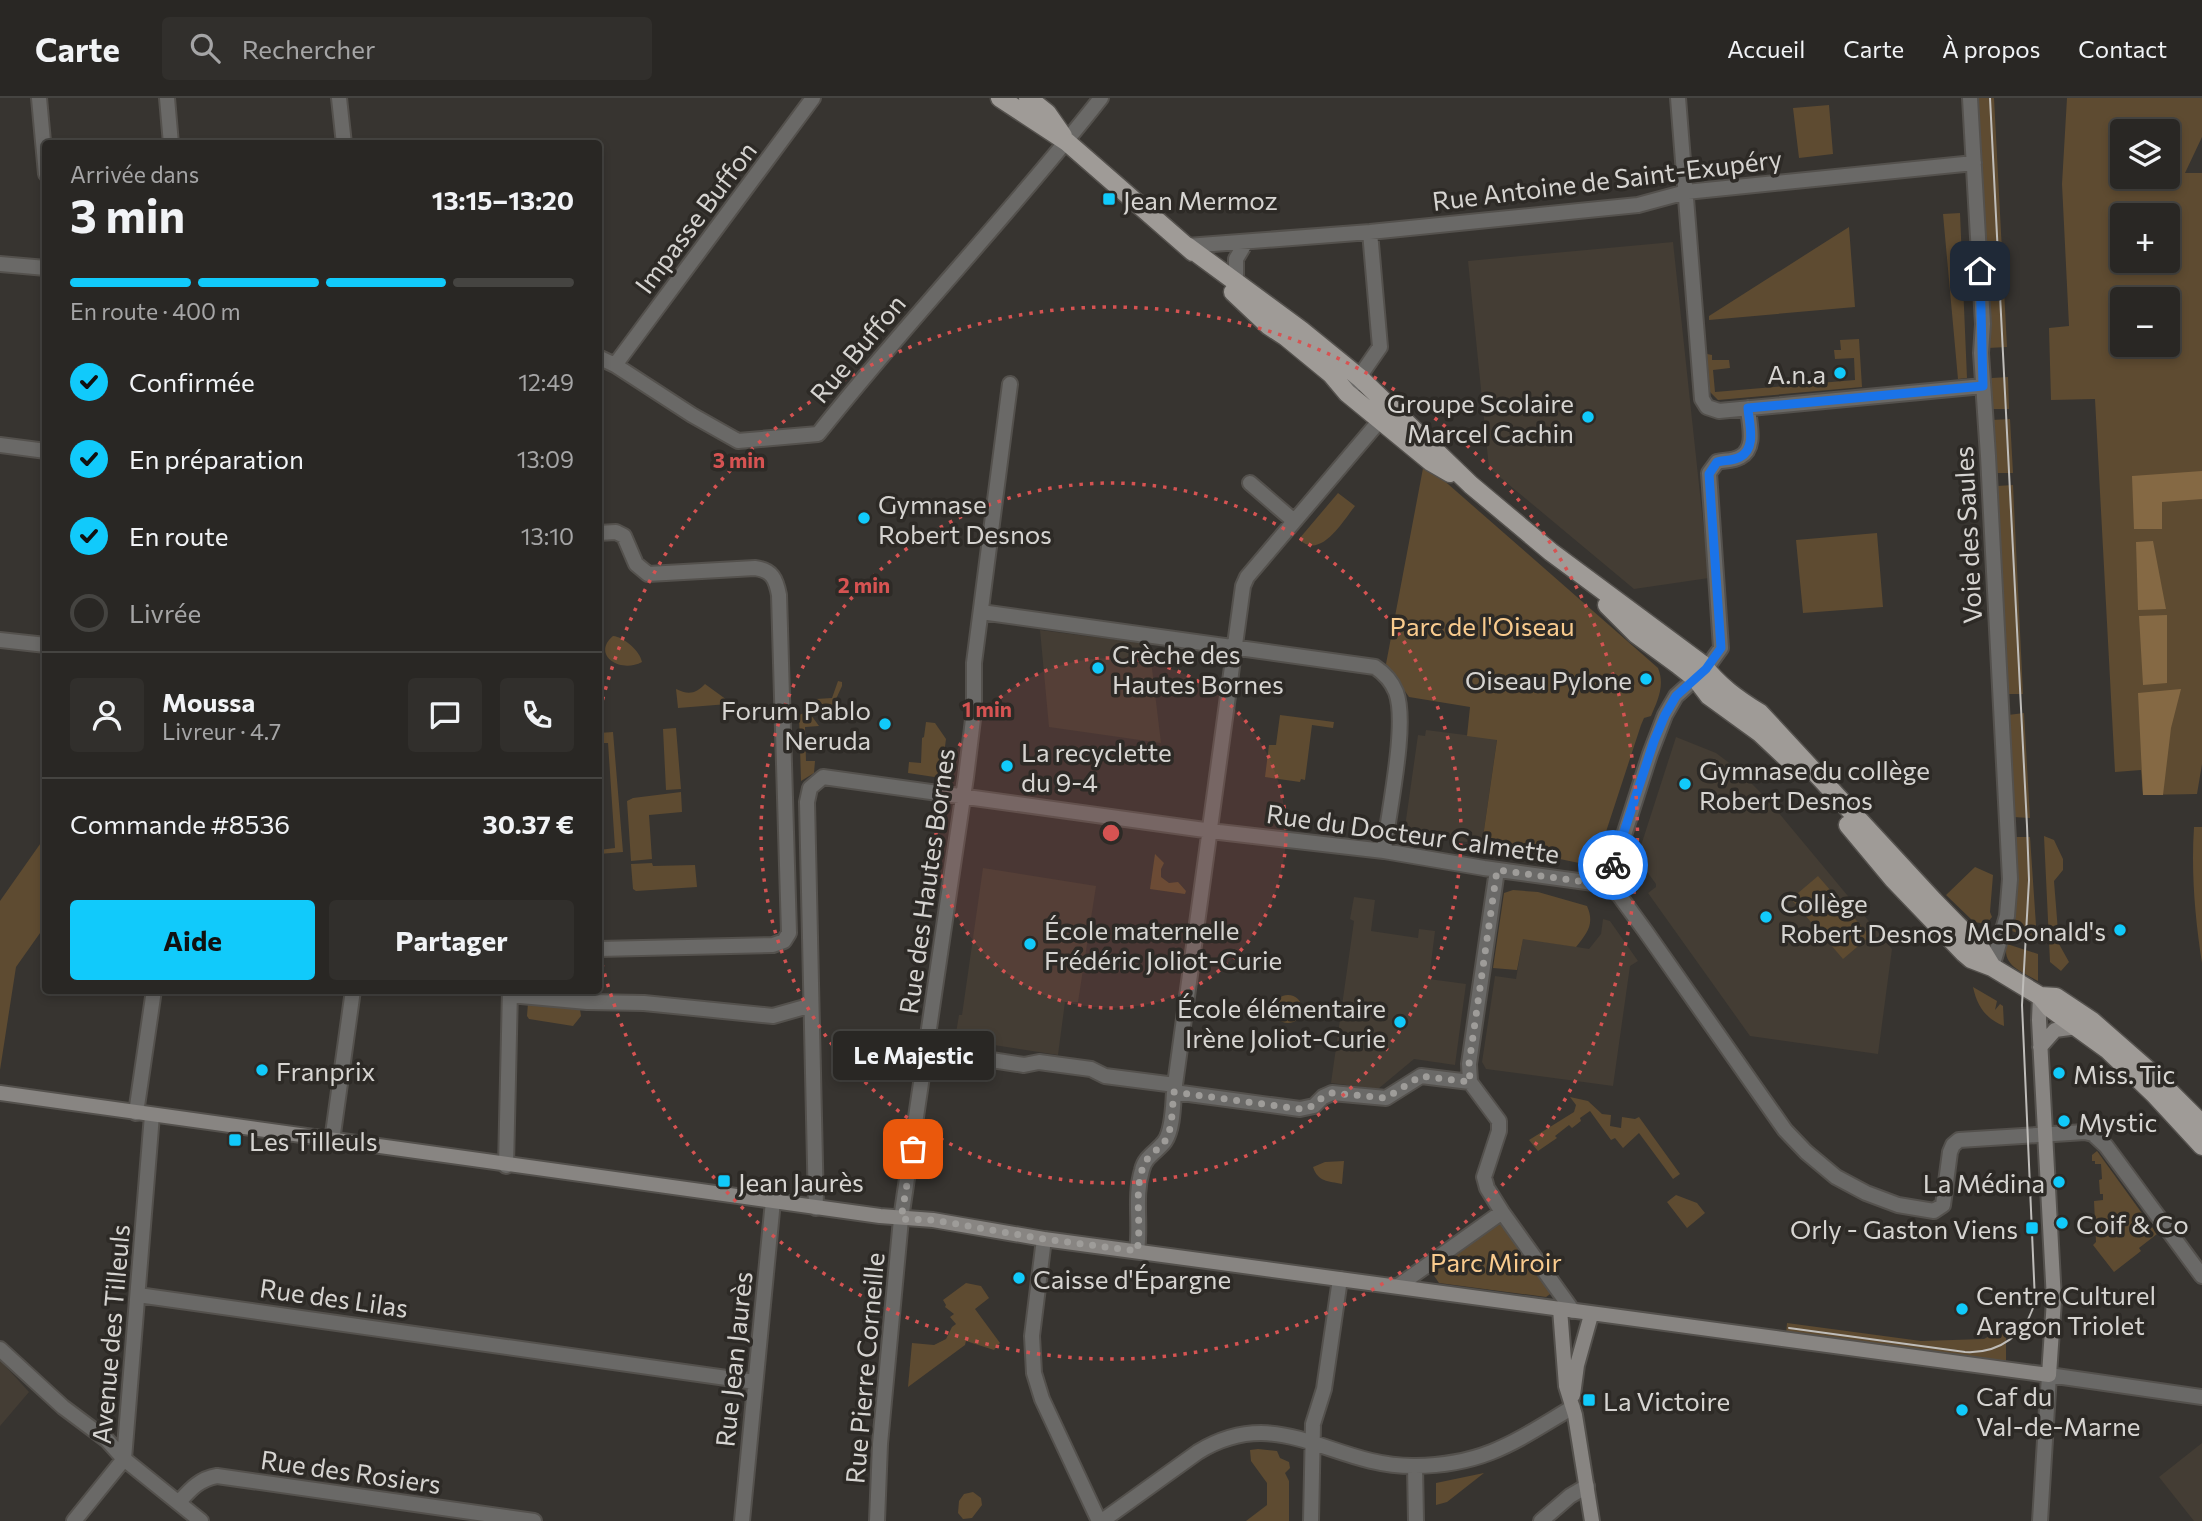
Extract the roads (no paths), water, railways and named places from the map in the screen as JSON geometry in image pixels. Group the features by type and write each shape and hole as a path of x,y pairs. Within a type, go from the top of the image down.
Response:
{"main road":[{"path":"1000,98 1067,142 1187,246 1269,326 1331,374 1347,393 1385,414"},
{"path":"1028,98 1047,113 1067,142"},
{"path":"1187,246 1301,330 1360,378 1385,414 1431,462 1471,485 1551,552 1636,634 1713,680 1773,726 1841,802 1982,949 1992,967 2040,996 2050,1008 2108,1050 2202,1146"},
{"path":"2040,996 2056,997 2092,1021 2148,1070 2202,1124"}],"street":[{"path":"39,98 43,140"},
{"path":"167,98 171,140"},
{"path":"340,98 344,140"},
{"name":"Impasse Buffon","path":"615,365 813,98"},
{"name":"Rue Buffon","path":"602,359 738,441 818,434 960,264 1067,142 1101,98"},
{"path":"1678,98 1686,225 1702,399 1707,407 1715,411 1983,386"},
{"name":"Voie des Saules","path":"1970,98 2010,879 2007,916 1992,967"},
{"name":"Rue Antoine de Saint-Exupéry","path":"1187,246 1370,232 1638,205 1686,192 1974,163"},
{"path":"1347,393 1380,347 1370,232"},
{"path":"1236,282 1236,259 1245,242"},
{"path":"0,264 42,268"},
{"name":"Rue des Hautes Bornes","path":"901,1219 964,797 974,711 974,663 1010,384"},
{"path":"1748,408 1748,449 1736,459 1717,462 1709,474 1721,648 1701,674 1676,696 1659,728 1608,885 1619,895 1646,932 1784,1130 1836,1177 1866,1193 1898,1205 1937,1211 1943,1205 1950,1152 1956,1142 1967,1139 2085,1132 2099,1138 2202,1276"},
{"path":"1137,1251 1140,1231 1136,1211 1140,1174 1147,1158 1168,1136 1243,586 1247,577 1385,414"},
{"path":"0,444 42,450"},
{"path":"1250,483 1294,521"},
{"path":"602,533 616,532 624,536 636,564 648,574 755,568 770,572 775,578 779,595 789,933 784,941 773,945 602,949"},
{"path":"981,611 1375,667 1388,679 1397,694 1400,733 1384,851"},
{"path":"0,639 42,644"},
{"name":"Rue du Docteur Calmette","path":"816,1208 807,802 810,788 823,777 1210,831 1384,851 1608,885"},
{"path":"1497,870 1469,1064 1470,1082 1499,1121 1499,1131 1484,1177 1487,1188 1566,1310 1566,1386 1573,1407 1592,1521"},
{"path":"136,1113 153,994"},
{"path":"332,1141 353,994"},
{"path":"506,1166 510,994"},
{"path":"519,994 773,1016 805,1007"},
{"path":"2040,996 2040,1047 2054,1300 2040,1521"},
{"path":"2040,1047 2056,1030 2077,1027"},
{"path":"927,1050 1024,1065 1040,1062 1091,1069 1105,1076 1300,1109 1309,1108 1332,1093 1386,1098 1421,1076 1470,1082"},
{"path":"0,1093 506,1166 901,1219 933,1220 1044,1239 2202,1397"},
{"name":"Avenue des Tilleuls","path":"152,1115 124,1459 201,1521"},
{"name":"Rue Jean Jaurès","path":"742,1521 773,1201"},
{"path":"1398,1286 1502,1212"},
{"name":"Rue Pierre Corneille","path":"877,1521 880,1444 901,1219"},
{"path":"1044,1239 1032,1336 1034,1373 1042,1399 1100,1521 1198,1452 1227,1436 1265,1432 1293,1437 1372,1462 1415,1466 1462,1461 1497,1451 1573,1407"},
{"path":"1311,1521 1313,1424 1324,1389 1340,1279"},
{"name":"Rue des Lilas","path":"138,1295 755,1382"},
{"path":"1573,1407 1573,1385 1591,1315"},
{"path":"0,1349 63,1407 107,1440 124,1459 74,1521"},
{"path":"1415,1466 1416,1521"},
{"name":"Rue des Rosiers","path":"178,1502 197,1483 217,1476 530,1520"},
{"path":"1541,1521 1570,1496 1587,1486"}],"tram line":[{"path":"1789,1328 1977,1352 1989,1350 2010,1340 2025,1323 2035,1301 2022,1005 2029,880 2027,826 1990,98"}],"place":[{"name":"Jean Mermoz","path":"1109,199"},
{"name":"A.n.a","path":"1840,373"},
{"name":"Groupe Scolaire Marcel Cachin","path":"1588,417"},
{"name":"Gymnase Robert Desnos","path":"864,518"},
{"name":"Crèche des Hautes Bornes","path":"1098,668"},
{"name":"Oiseau Pylone","path":"1646,679"},
{"name":"Forum Pablo Neruda","path":"885,724"},
{"name":"La recyclette du 9-4","path":"1007,766"},
{"name":"Gymnase du collège Robert Desnos","path":"1685,784"},
{"name":"Collège Robert Desnos","path":"1766,917"},
{"name":"McDonald's","path":"2120,930"},
{"name":"École maternelle Frédéric Joliot-Curie","path":"1030,944"},
{"name":"École élémentaire Irène Joliot-Curie","path":"1400,1022"},
{"name":"Franprix","path":"262,1070"},
{"name":"Miss. Tic","path":"2059,1073"},
{"name":"Mystic","path":"2064,1121"},
{"name":"Les Tilleuls","path":"235,1140"},
{"name":"Le Majestic","path":"913,1149"},
{"name":"Jean Jaurès","path":"724,1181"},
{"name":"La Médina","path":"2059,1182"},
{"name":"Coif & Co","path":"2062,1223"},
{"name":"Orly - Gaston Viens","path":"2032,1228"},
{"name":"Caisse d'Épargne","path":"1019,1278"},
{"name":"Centre Culturel Aragon Triolet","path":"1962,1309"},
{"name":"La Victoire","path":"1589,1400"},
{"name":"Caf du Val-de-Marne","path":"1962,1410"}],"park label":[{"name":"Parc de l'Oiseau","path":"1482,625"},
{"name":"Parc Miroir","path":"1496,1261"}]}
